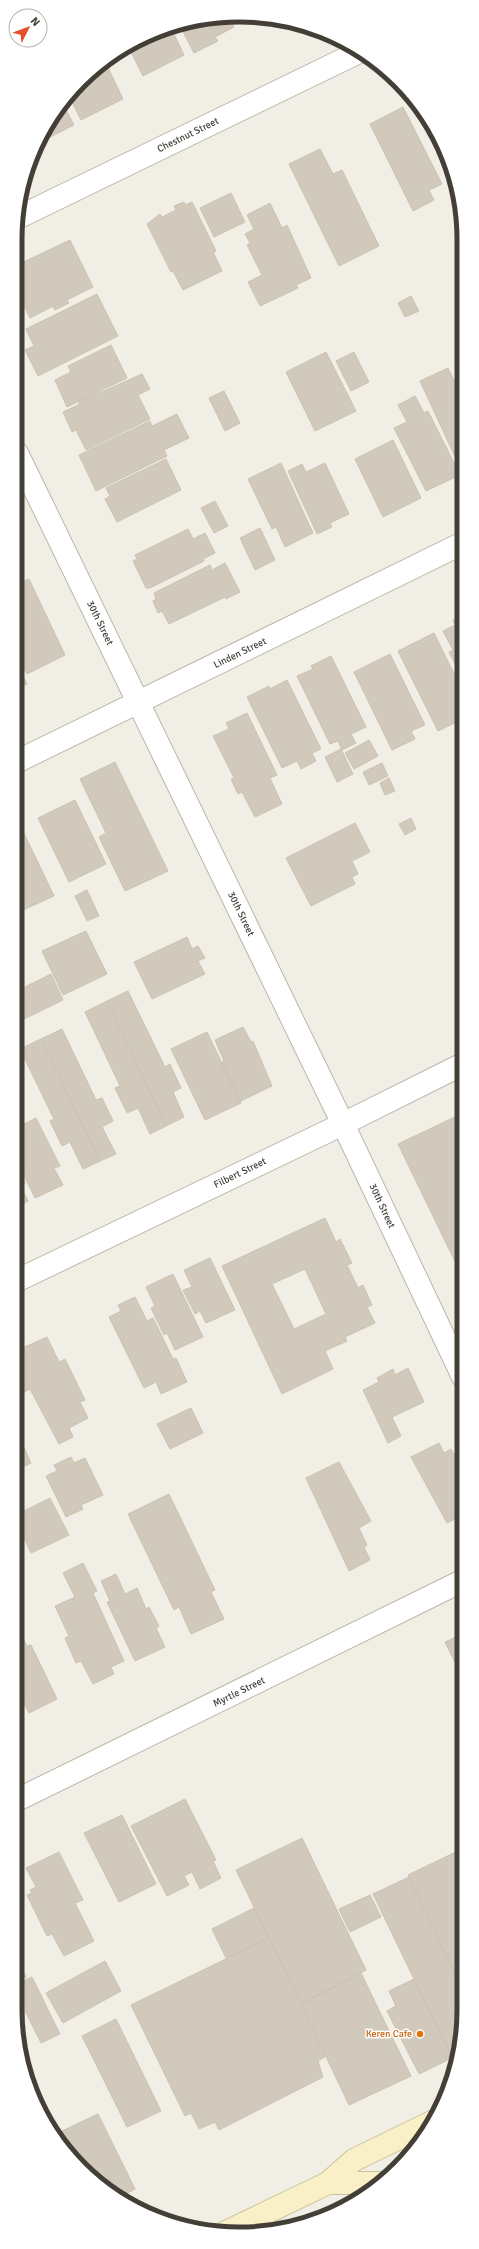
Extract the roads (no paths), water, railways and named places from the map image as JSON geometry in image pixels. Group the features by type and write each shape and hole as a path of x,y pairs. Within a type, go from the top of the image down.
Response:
{"main road":[{"path":"236,2227 328,2183 354,2160 422,2127"},
{"path":"328,2183 372,2182"}],"street":[{"name":"Chestnut Street","path":"23,215 354,55"},
{"name":"30th Street","path":"22,463 343,1124 457,1364"},
{"name":"Linden Street","path":"22,759 457,546"},
{"name":"Filbert Street","path":"22,1278 343,1124 457,1067"},
{"name":"Myrtle Street","path":"22,1798 457,1583"}],"place":[{"name":"Keren Cafe","path":"420,2034"}]}
